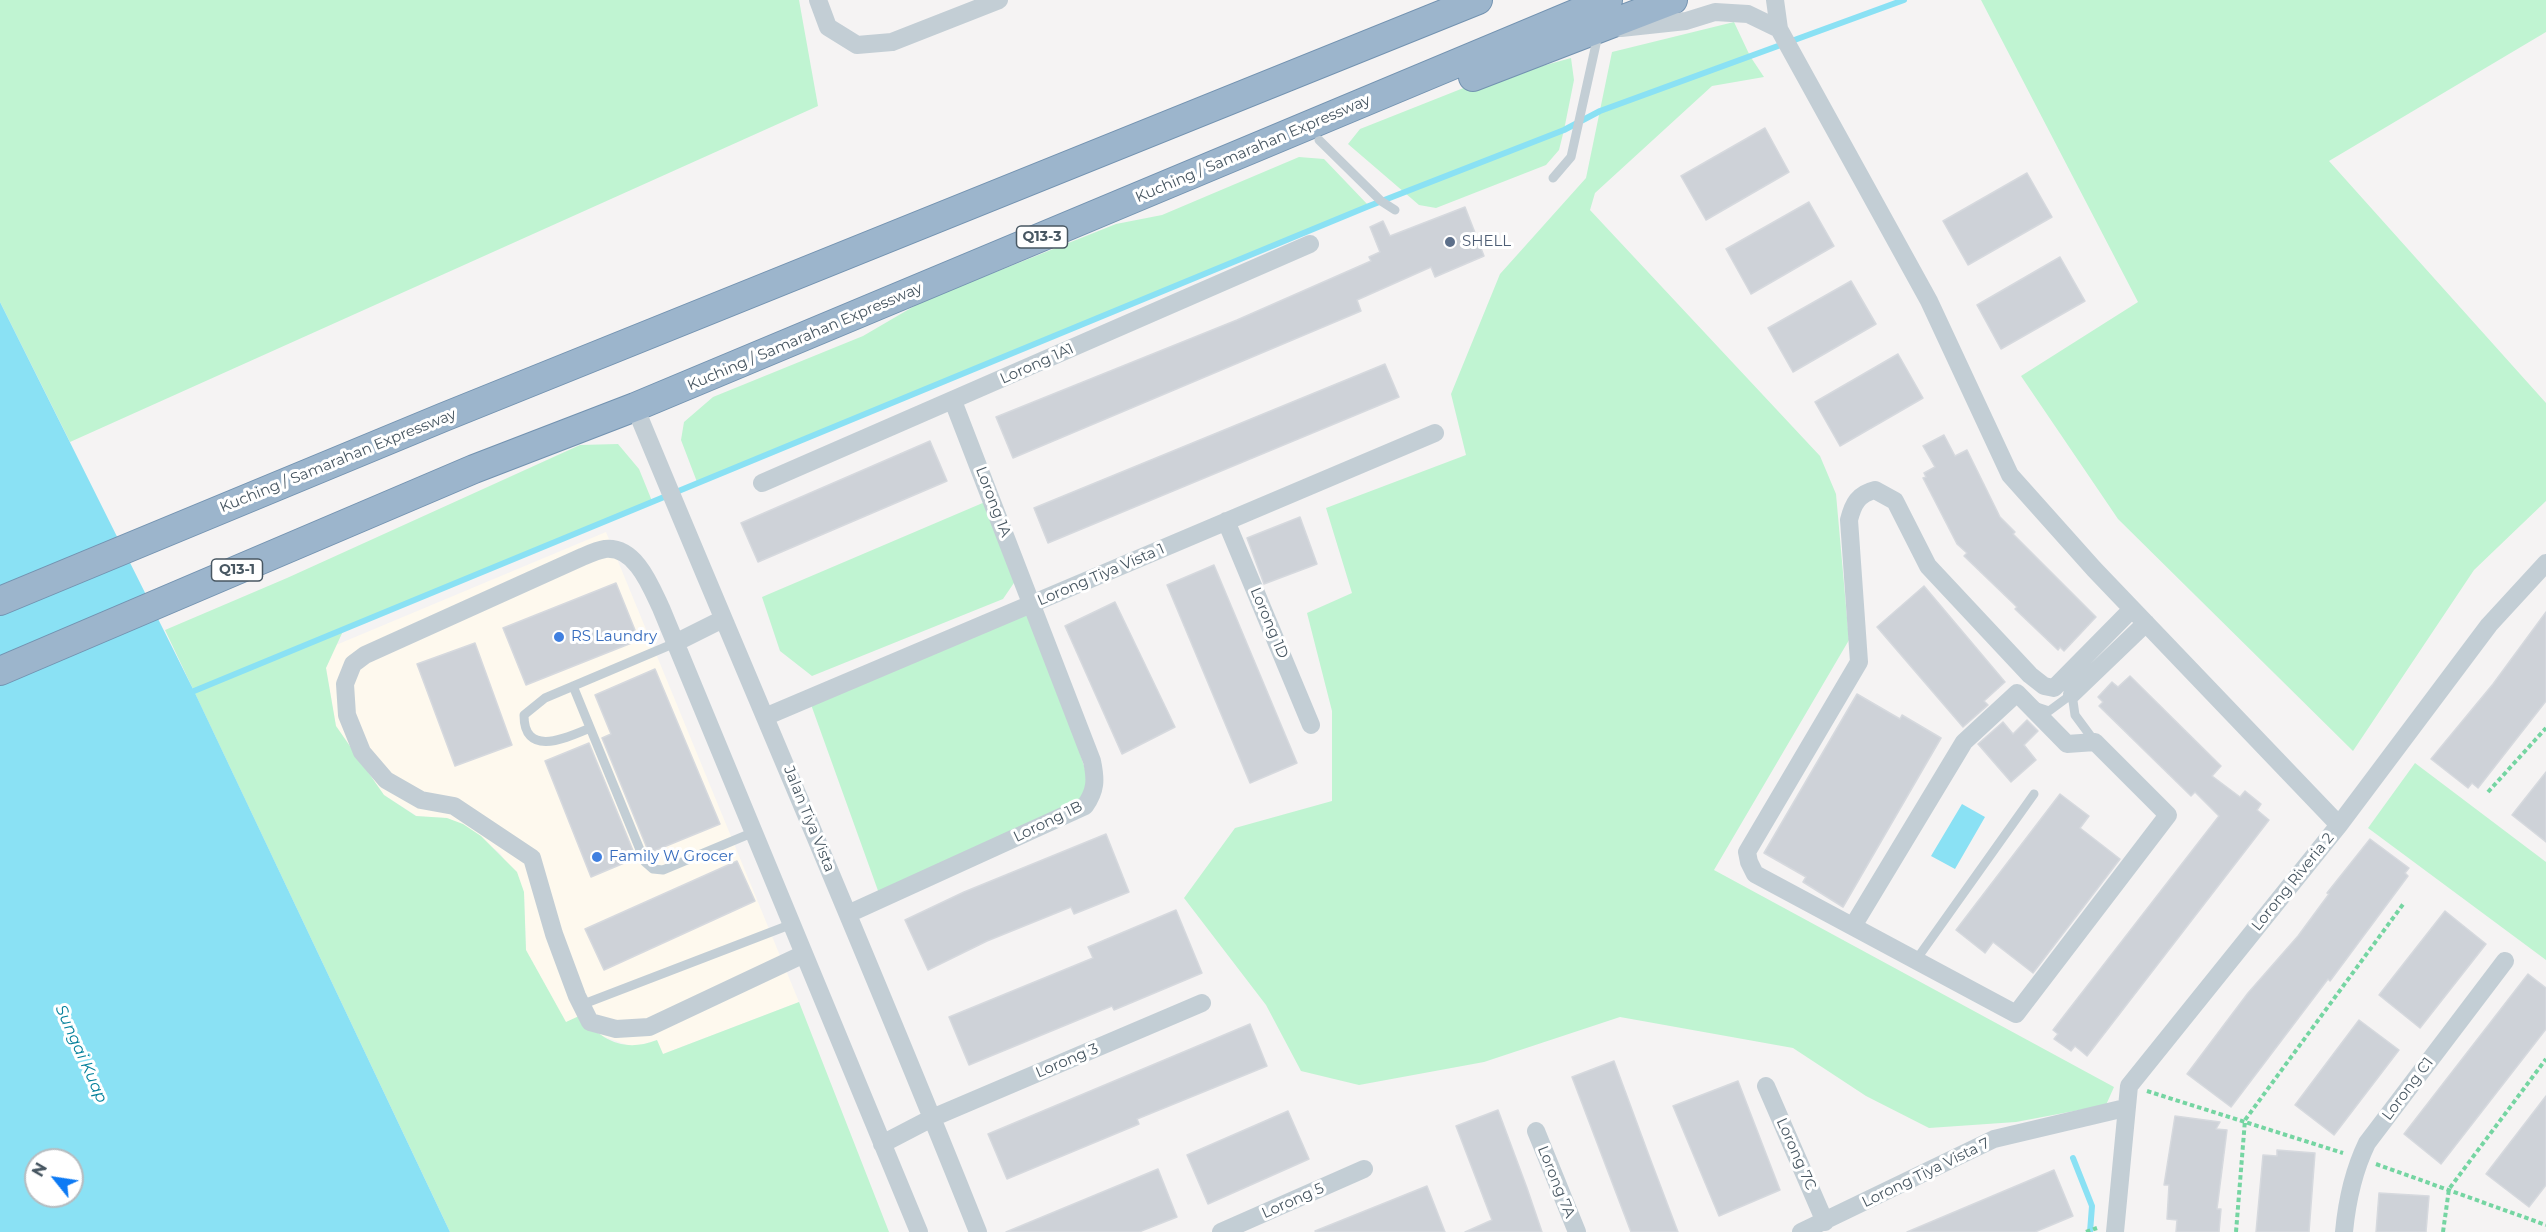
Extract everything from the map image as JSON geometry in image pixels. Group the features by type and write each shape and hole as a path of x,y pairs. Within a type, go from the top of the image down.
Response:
{"highway":[{"name":"Kuching / Samarahan Expressway","path":"0,601 444,417 1478,0"},
{"name":"Kuching / Samarahan Expressway","path":"0,671 474,469 635,407 1608,0"},
{"path":"1599,30 1643,0"},
{"path":"1110,208 1128,213 1150,209 1493,69 1673,0"}],"street":[{"path":"818,0 828,27 857,45 892,42 999,0"},
{"path":"1775,0 1779,29 1929,301 2010,475 2132,609 2339,825"},
{"path":"1599,30 1686,21 1715,12 1748,15 1779,29"},
{"name":"Lorong 1A1","path":"762,483 1310,244"},
{"name":"Lorong 1A","path":"953,401 1032,604"},
{"name":"Jalan Tiya Vista","path":"635,407 723,619 767,716 978,1232"},
{"name":"Lorong Tiya Vista 1","path":"767,716 1435,433"},
{"path":"1853,926 1964,742 2017,693 2067,744 2095,742 2168,815 2016,1014 1755,874 1747,852 1859,662 1849,520 1852,509 1861,494 1875,490 1895,501 1928,566 2030,675 2044,686 2054,688 2132,609"},
{"name":"Lorong 1D","path":"1226,521 1311,725"},
{"path":"804,954 649,1027 616,1029 590,1022 581,1005 554,934 532,858 454,806 421,800 386,780 362,752 347,715 345,684 352,664 365,655 582,557 607,549 625,555 641,566 754,832 919,1232"},
{"name":"Lorong Riveria 2","path":"2115,1232 2125,1108 2129,1086 2339,825 2489,625 2546,563"},
{"name":"Lorong 1B","path":"848,914 1085,806 1093,794 1096,781 1092,761 1032,604"},
{"path":"675,644 723,619"},
{"path":"2072,694 2146,623"},
{"name":"Lorong C1","path":"2344,1232 2346,1204 2359,1159 2367,1143 2505,961"},
{"name":"Lorong 3","path":"882,1144 932,1118 1202,1003"},
{"name":"Lorong 7C","path":"1766,1086 1825,1222"},
{"name":"Lorong Tiya Vista 7","path":"1801,1232 1994,1139 2125,1108"},
{"name":"Lorong 7A","path":"1536,1131 1577,1232"},
{"name":"Lorong 5","path":"1221,1232 1364,1169"}],"lane":[{"path":"1553,178 1571,158 1599,30"},
{"path":"1319,140 1381,201 1395,210"},
{"path":"590,728 560,740 541,741 530,736 524,729 524,715 534,705 573,686 675,644"},
{"path":"573,686 645,862 653,869 663,870 754,832"},
{"path":"2029,704 2049,711 2072,694 2075,715 2095,742"},
{"path":"1916,960 2034,794"},
{"path":"581,1005 792,924"}],"path":[{"path":"2488,792 2546,728"},
{"path":"2236,1232 2245,1120 2404,903"},
{"path":"2443,1232 2448,1189 2546,1059"},
{"path":"2129,1086 2245,1120 2448,1189 2546,1226"}],"shaded area":[{"path":"606,532 799,1002 663,1054 657,1040 633,1047 597,1034 579,1016 566,1023 526,950 524,892 500,853 463,825 447,818 417,816 384,795 336,726 326,668 336,645"}],"green space":[{"path":"0,0 799,0 818,106 70,442 0,302"},
{"path":"1981,0 2546,0 2546,32 2329,161 2546,403 2546,501 2474,570 2353,751 2118,519 2021,376 2138,302"},
{"path":"1734,22 1750,56 1764,77 1712,86 1595,193 1590,210 1820,456 1836,494 1849,640 1714,870 2114,1087 2106,1105 2016,1122 1929,1128 1866,1096 1793,1048 1620,1017 1484,1062 1359,1085 1301,1071 1266,1005 1184,898 1235,828 1332,801 1332,711 1307,613 1352,593 1326,508 1466,455 1451,394 1500,274 1586,178 1612,52"},
{"path":"1571,58 1574,80 1564,130 1559,150 1546,165 1436,208 1419,205 1348,144 1360,129 1466,87"},
{"path":"1299,157 1324,159 1369,206 697,482 681,440 684,422 713,397 863,336 923,301 1116,224 1162,215"},
{"path":"618,444 639,469 652,501 344,629 326,668 336,726 384,795 416,816 447,818 463,824 481,836 517,872 524,892 526,950 566,1022 579,1016 605,1038 624,1044 645,1044 657,1040 663,1054 799,1002 889,1232 450,1232 165,630 287,578 580,445"},
{"path":"992,499 1020,574 1003,599 812,676 780,651 762,597"},
{"path":"1032,604 1093,794 881,899 809,699"},
{"path":"2415,763 2546,862 2546,960 2368,828"}],"water":[{"name":"Sungai Kuap","path":"0,302 194,691 450,1232 0,1232"},
{"path":"1962,804 1985,817 1955,869 1931,856"}],"building":[{"path":"1765,128 1789,172 1706,220 1681,176"},
{"path":"2027,173 2052,217 1968,265 1943,221"},
{"path":"1809,202 1834,246 1751,294 1726,249"},
{"path":"1465,207 1484,256 1435,277 1431,267 1357,300 1361,311 1013,458 996,417 1237,320 1371,261 1369,257 1380,252 1370,227 1383,221 1390,236"},
{"path":"2060,257 2085,301 2001,349 1977,305"},
{"path":"1851,281 1876,324 1793,372 1768,328"},
{"path":"1898,354 1923,398 1840,446 1815,402"},
{"path":"1385,364 1399,397 1048,543 1034,508"},
{"path":"1944,435 1955,456 1967,450 2000,517 2015,532 2013,534 2096,617 2064,651 2060,647 2058,650 2015,609 2017,607 1964,556 1967,553 1957,544 1923,478 1926,477 1924,473 1935,467 1923,446"},
{"path":"930,441 947,481 758,562 741,523"},
{"path":"1300,517 1317,564 1264,584 1247,538"},
{"path":"1214,565 1297,763 1250,783 1167,585"},
{"path":"616,583 639,640 526,685 503,628"},
{"path":"1924,586 2005,682 1984,701 1988,705 1963,727 1877,627"},
{"path":"1115,602 1175,727 1122,754 1065,626"},
{"path":"2546,612 2546,701 2478,788 2472,783 2468,788 2431,759 2493,684"},
{"path":"475,643 512,745 455,766 417,664"},
{"path":"655,669 720,824 649,853 602,738 611,734 595,695"},
{"path":"2130,676 2221,766 2212,776 2240,797 2245,791 2261,804 2257,810 2269,820 2087,1056 2075,1046 2071,1051 2054,1039 2058,1034 2053,1030 2219,816 2195,792 2191,796 2099,706 2103,702 2098,697 2112,682 2118,687"},
{"path":"1857,694 1900,719 1902,715 1941,738 1843,907 1803,882 1806,877 1764,853"},
{"path":"2027,720 2038,731 2024,745 2036,760 2011,782 1978,744 2003,722 2013,734"},
{"path":"589,743 636,858 591,877 545,761"},
{"path":"2546,772 2546,842 2512,815"},
{"path":"2060,794 2089,816 2080,828 2120,859 2033,973 1993,942 1985,953 1956,930"},
{"path":"1106,834 1129,892 1074,914 1071,907 987,941 928,970 905,920 964,892"},
{"path":"2370,839 2409,868 2405,873 2408,876 2330,981 2328,979 2231,1107 2187,1074 2248,993 2298,936 2329,894 2327,893"},
{"path":"737,861 755,901 604,970 585,929"},
{"path":"1176,910 1202,973 1114,1010 1112,1006 969,1065 949,1017 1093,958 1088,947"},
{"path":"2445,911 2486,944 2420,1028 2379,995"},
{"path":"2528,974 2546,988 2546,1029 2441,1164 2404,1134"},
{"path":"2359,1020 2399,1050 2334,1135 2295,1105"},
{"path":"1250,1024 1267,1066 1137,1119 1139,1124 1007,1179 988,1134"},
{"path":"1614,1061 1678,1232 1631,1232 1572,1077"},
{"path":"1738,1081 1780,1190 1719,1216 1673,1106"},
{"path":"2546,1096 2546,1185 2529,1207 2486,1174"},
{"path":"1498,1110 1542,1232 1465,1232 1492,1220 1456,1126"},
{"path":"1288,1111 1309,1159 1208,1204 1187,1155"},
{"path":"2175,1116 2220,1122 2216,1129 2227,1130 2217,1209 2221,1209 2219,1232 2176,1232 2177,1220 2167,1219 2169,1185 2164,1185"},
{"path":"2277,1150 2315,1153 2309,1232 2256,1232 2263,1155 2277,1156"},
{"path":"1158,1169 1177,1217 1139,1232 1006,1232"},
{"path":"2054,1170 2073,1216 2035,1232 1907,1232"},
{"path":"1427,1186 1445,1232 1315,1231"},
{"path":"2379,1193 2429,1196 2426,1232 2376,1232"}],"waterway":[{"path":"194,691 1369,206 1564,130 1600,111 1904,0"},
{"path":"2073,1158 2092,1206 2090,1232"}],"place":[{"name":"SHELL","path":"1450,242"},
{"name":"RS Laundry","path":"559,637"},
{"name":"Family W Grocer","path":"597,857"}]}
